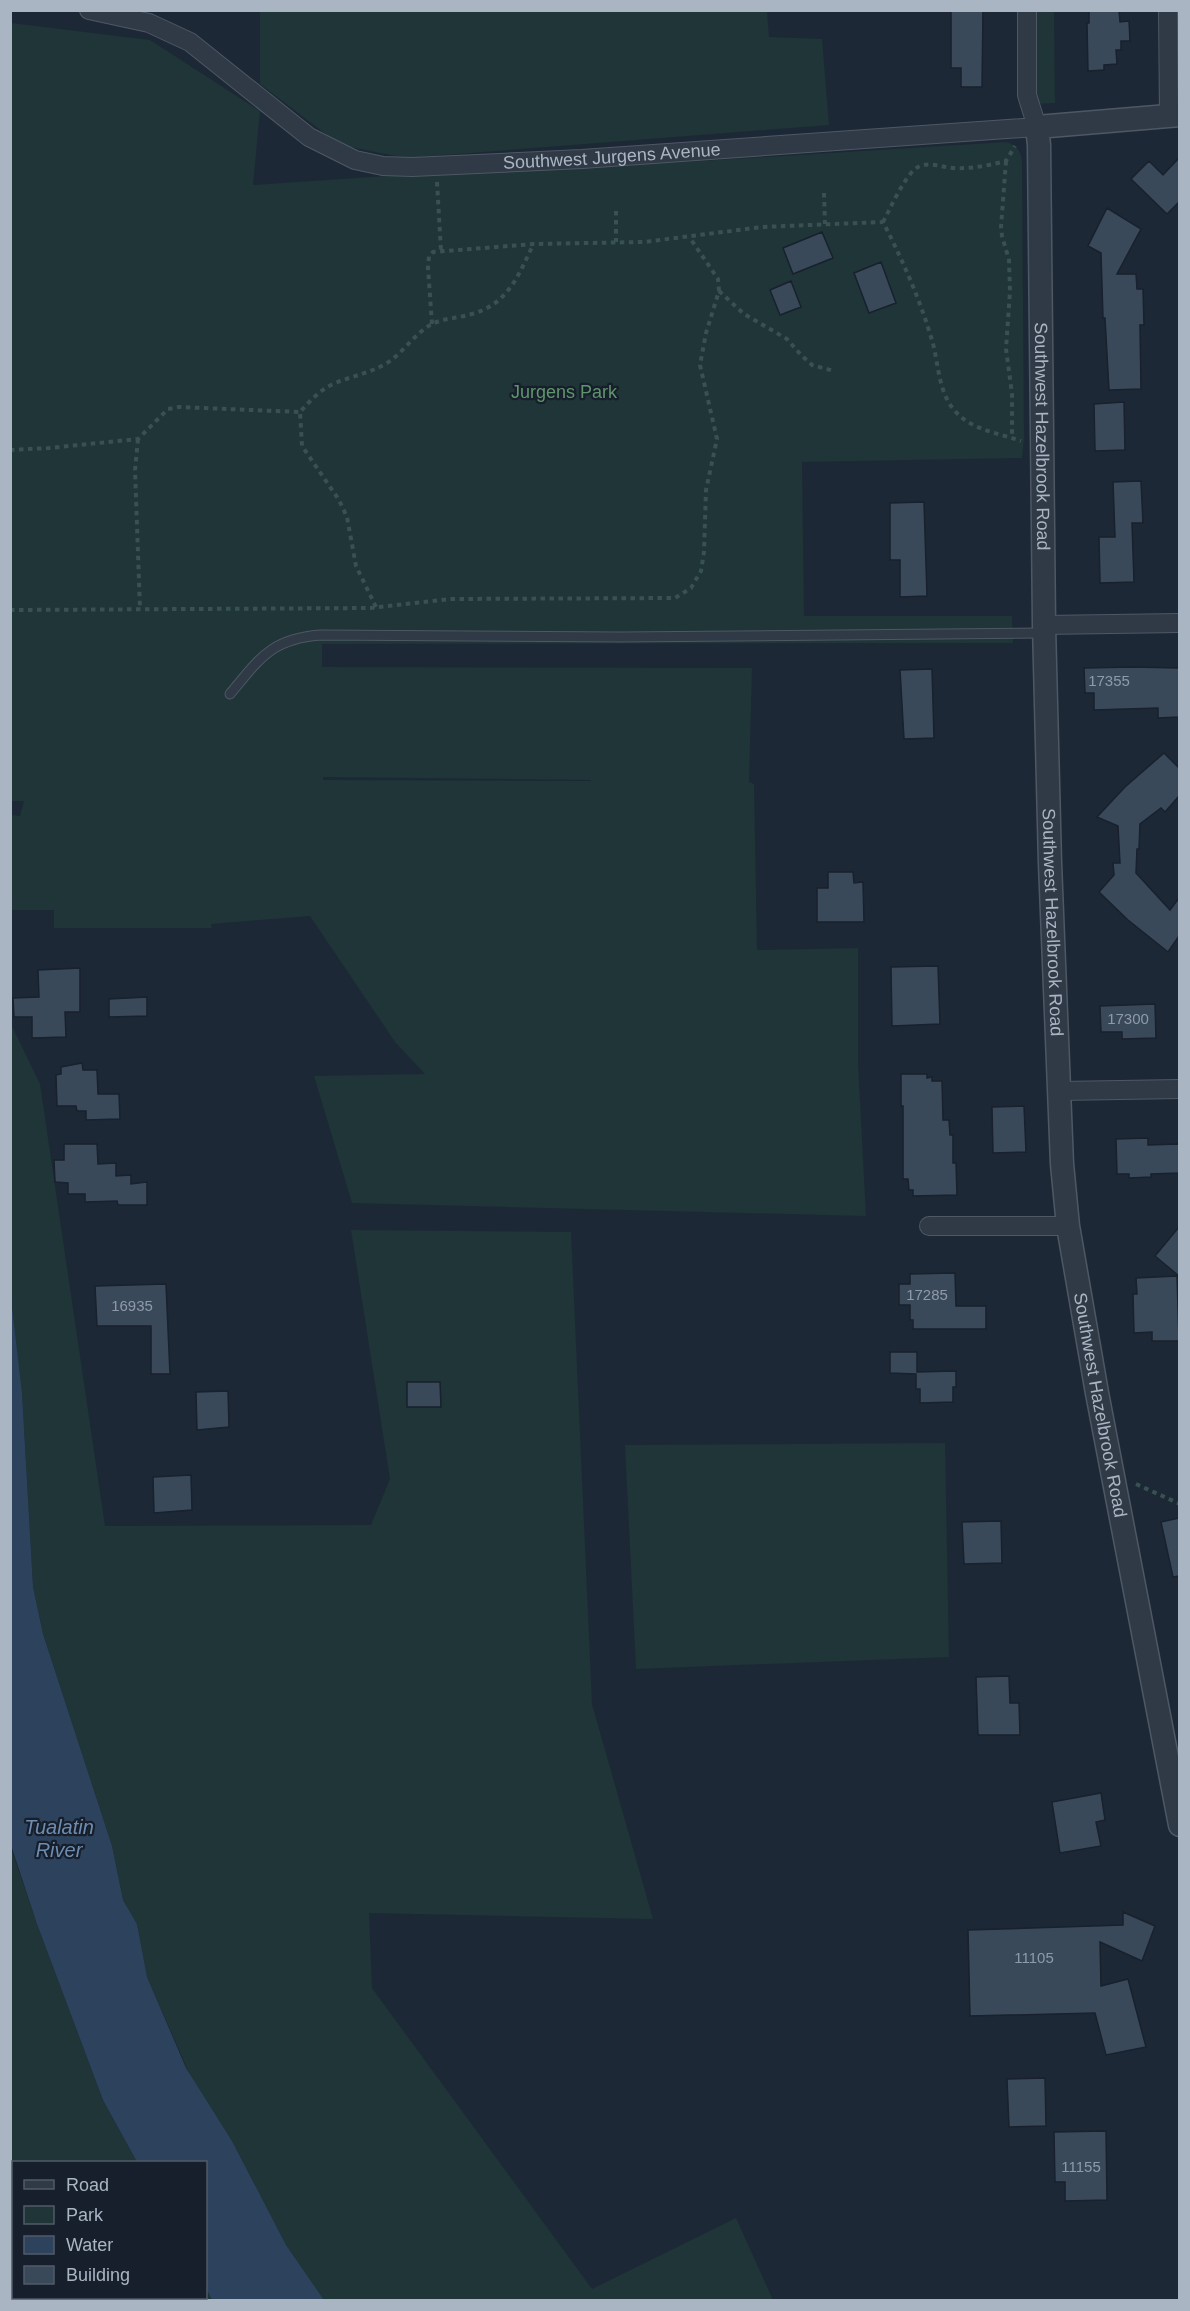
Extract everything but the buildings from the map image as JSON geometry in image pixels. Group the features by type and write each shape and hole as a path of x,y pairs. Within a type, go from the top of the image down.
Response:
{"street":[{"name":"Southwest Jurgens Avenue","path":"89,10 149,23 190,42 309,137 355,160 383,166 436,166 582,159 1037,127 1174,115"},
{"name":"Southwest Hazelbrook Road","path":"1027,10 1027,95 1037,127 1039,145 1044,629 1050,863 1062,1164 1068,1226 1115,1490 1176,1791 1179,1825"},
{"path":"1168,10 1174,115"},
{"path":"1044,629 1179,623"},
{"path":"1060,1091 1179,1089"},
{"path":"929,1226 1068,1226"}],"lane":[{"path":"230,694 269,650 296,637 320,635 621,637 1044,629"}],"path":[{"path":"1012,438 1012,394 1006,349 1010,291 1009,260 1001,227 1006,161 1017,143"},
{"path":"883,222 905,183 917,168 933,164 955,168 1006,161"},
{"path":"436,166 441,251"},
{"path":"824,193 825,224"},
{"path":"616,211 616,242"},
{"path":"883,222 912,283 932,339 942,388 948,402 967,422 1042,448"},
{"path":"432,324 428,260 434,252 534,244 690,238 762,227 883,222"},
{"path":"10,610 376,607 450,599 675,598 691,588 698,579 703,562 706,490 717,439 700,365 706,333 719,291 718,279 690,238"},
{"path":"376,607 356,566 347,517 339,500 302,446 300,412 316,395 331,385 369,373 388,362 432,324 488,309 513,286 534,244"},
{"path":"719,291 744,314 788,339 801,356 812,365 834,371"},
{"path":"10,450 138,439 168,409 179,407 300,412"},
{"path":"138,439 135,470 140,609"},
{"path":"1115,1490 1135,1484 1179,1504"}],"green space":[{"path":"260,11 767,11 769,37 822,39 829,125 406,158 340,145 260,84"},
{"path":"1032,11 1054,11 1055,103 1032,104"},
{"name":"Jurgens Park","path":"11,23 150,40 260,111 253,185 1006,142 1014,145 1018,150 1022,165 1024,439 1022,458 802,462 804,616 1012,616 1013,643 322,644 322,667 752,668 749,782 754,784 757,950 858,948 858,1063 866,1216 352,1203 314,1076 425,1074 395,1042 310,916 211,924 212,928 54,928 54,910 11,910 11,815 20,816 24,801 10,801","holes":["323,777 591,780 323,780"]},
{"path":"10,1022 40,1084 105,1526 371,1525 390,1479 351,1230 571,1232 592,1704 653,1919 369,1913 372,1988 592,2289 736,2218 773,2300 324,2300 286,2245 232,2141 190,2075 147,1977 137,1924 123,1900 112,1846 43,1634 33,1587 22,1393 10,1299"},
{"path":"945,1443 949,1657 636,1669 625,1445"},
{"path":"10,1845 103,2100 136,2161 12,2161 12,2299 207,2299 207,2290 212,2300 11,2300"}],"water":[{"name":"Tualatin River","path":"11,1299 22,1393 33,1587 43,1634 112,1846 123,1900 137,1924 147,1977 186,2068 232,2141 286,2245 324,2300 212,2300 207,2290 207,2161 136,2161 103,2100 37,1924 11,1845"}]}
